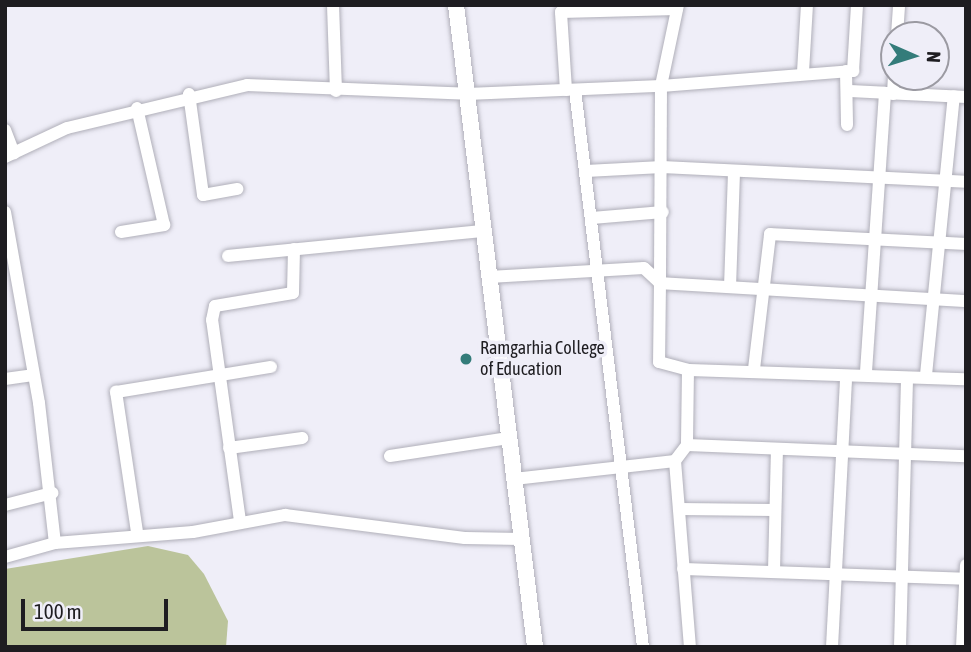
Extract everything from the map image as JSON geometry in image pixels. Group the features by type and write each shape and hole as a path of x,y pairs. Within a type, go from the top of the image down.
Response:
{"main road":[{"path":"456,5 535,647"}],"street":[{"path":"333,5 336,91"},
{"path":"803,72 807,5"},
{"path":"5,130 10,155 67,128 189,94 247,85 336,91 467,94 661,86 803,72 853,71 857,5"},
{"path":"643,647 624,463 599,270 560,9 677,7 661,86 663,212 655,352 659,362 688,370 754,369 846,376 866,372 908,380 926,375 966,379"},
{"path":"846,71 850,91 847,125"},
{"path":"850,91 960,97 946,181 936,299 926,375"},
{"path":"866,372 889,93"},
{"path":"189,94 203,195 237,189"},
{"path":"121,232 164,225 136,108"},
{"path":"586,171 662,167 966,182"},
{"path":"730,287 734,171"},
{"path":"5,212 12,293 33,374 52,493 55,543"},
{"path":"592,218 663,212"},
{"path":"228,256 484,231"},
{"path":"754,369 770,234 966,244"},
{"path":"240,521 220,376 215,306 293,293 294,249"},
{"path":"489,277 644,268 660,283 966,302"},
{"path":"137,532 116,392 271,367"},
{"path":"688,370 687,445 675,461 690,647"},
{"path":"5,379 33,374"},
{"path":"832,647 846,376"},
{"path":"900,647 908,380"},
{"path":"229,448 302,438"},
{"path":"390,456 509,438"},
{"path":"687,445 778,451 966,456"},
{"path":"774,571 778,451"},
{"path":"514,479 624,463 675,461"},
{"path":"5,505 52,493"},
{"path":"679,509 774,510"},
{"path":"5,557 55,543 137,532 193,531 240,521 326,516 465,538 521,539"},
{"path":"962,647 966,565"},
{"path":"683,569 966,579"}],"green space":[{"path":"148,546 188,555 204,574 228,621 226,647 5,647 5,569"}],"place":[{"name":"Ramgarhia College of Education","path":"466,359"}]}
